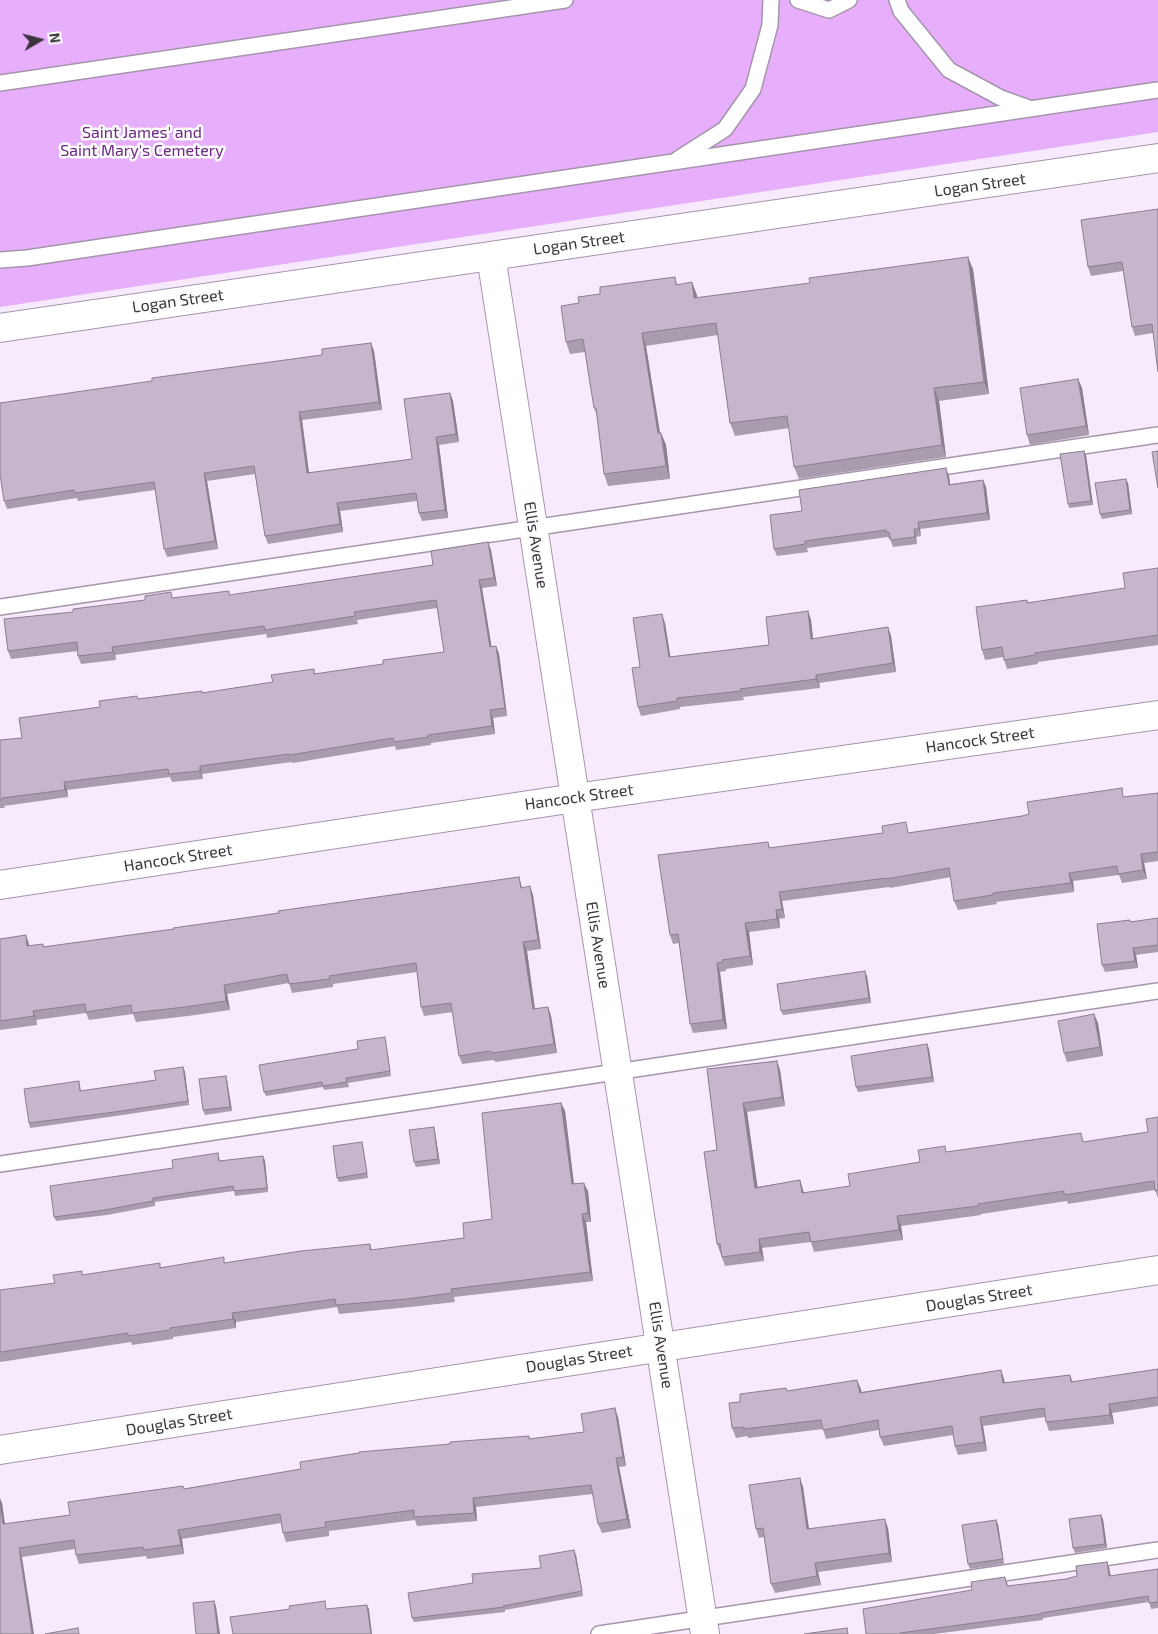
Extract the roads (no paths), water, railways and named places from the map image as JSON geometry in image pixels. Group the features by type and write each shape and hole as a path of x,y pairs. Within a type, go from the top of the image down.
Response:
{"street":[{"name":"Logan Street","path":"0,328 1158,158"},
{"name":"Ellis Avenue","path":"491,256 704,1626"},
{"name":"Hancock Street","path":"0,885 575,798 1158,715"},
{"name":"Douglas Street","path":"0,1450 1158,1270"}],"lane":[{"path":"0,83 565,0"},
{"path":"673,162 725,129 753,89 770,25 771,0"},
{"path":"798,0 829,10 850,0"},
{"path":"897,0 901,11 949,70 1001,98 1031,109"},
{"path":"0,260 27,258 1158,90"},
{"path":"0,607 1158,435"},
{"path":"0,1164 1158,991"},
{"path":"599,1634 704,1626 1158,1550"}],"park label":[{"name":"Saint James' and Saint Mary's Cemetery","path":"142,142"}]}
